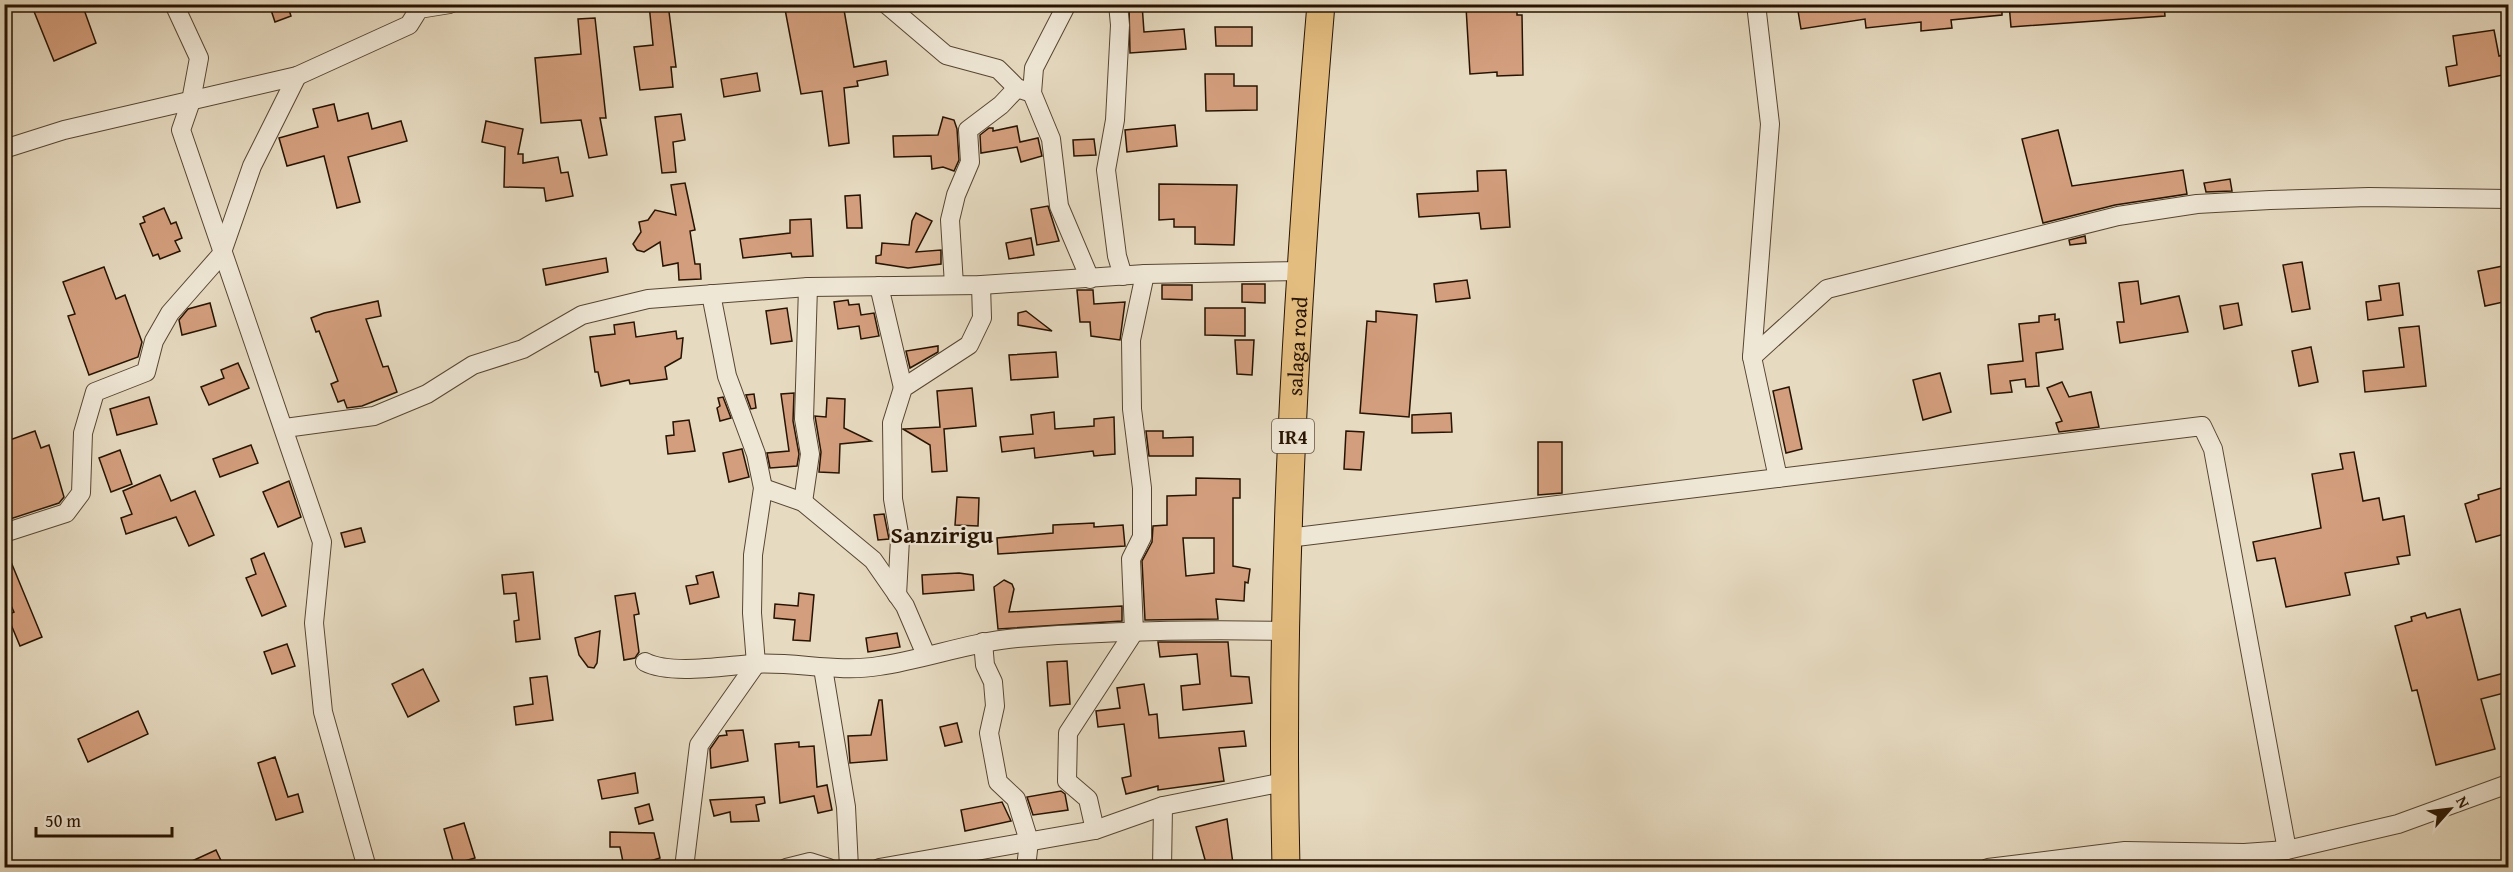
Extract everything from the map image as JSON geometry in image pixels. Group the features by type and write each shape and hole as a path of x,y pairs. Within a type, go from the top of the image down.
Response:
{"main road":[{"name":"salaga road","path":"1286,867 1284,782 1288,538 1302,271 1322,4"}],"street":[{"path":"174,4 199,58 191,101 181,130 221,255 285,428 322,542 314,623 323,712 367,867"},
{"path":"4,149 64,130 297,76 409,25 416,7 450,4"},
{"path":"886,4 946,55 998,69 1025,91 1051,140 1059,206 1090,279"},
{"path":"954,285 950,220 956,195 970,162 968,130 1001,105 1025,91 1034,68 1067,4"},
{"path":"1118,4 1120,25 1115,120 1106,170 1117,256 1123,276"},
{"path":"1756,4 1770,124 1752,357 1778,478"},
{"path":"4,533 66,513 81,493 84,433 95,392 146,372 154,341 170,313 221,255 252,166 297,76"},
{"path":"1752,357 1827,289 2118,216 2197,204 2270,200 2369,197 2508,199"},
{"path":"285,428 374,416 427,394 473,365 523,349 582,315 648,299 808,287 981,285 1145,274 1302,271"},
{"path":"1095,830 1088,799 1067,781 1068,733 1134,632 1131,559 1142,537 1142,488 1132,409 1131,340 1145,274"},
{"path":"903,388 969,345 982,318 981,285"},
{"path":"879,286 903,388 892,423 893,499 900,539 897,594"},
{"path":"803,502 810,454 804,419 808,287"},
{"path":"684,867 699,744 756,664 752,613 753,555 764,488 756,454 727,376 711,294"},
{"path":"1288,538 1778,478 1918,458 2202,426 2213,449 2287,850"},
{"path":"764,488 803,502 873,560 897,594 926,655"},
{"path":"645,662 655,667 716,668 756,664 823,668 878,666 983,642 1191,629 1285,632"},
{"path":"983,642 985,665 993,682 995,706 989,733 998,782 1016,799 1029,841 1026,867"},
{"path":"823,668 846,807 849,867"},
{"path":"879,867 1095,830 1163,807 1284,782"},
{"path":"1989,867 2126,852 2287,850 2398,824 2508,784"},
{"path":"1162,867 1163,807"},
{"path":"786,867 810,862 829,867"}],"building":[{"path":"31,4 82,4 96,43 54,61"},
{"path":"269,4 287,4 291,16 275,22"},
{"path":"649,4 668,4 676,67 671,67 673,87 640,90 634,47 653,45"},
{"path":"784,4 843,4 854,67 886,61 888,75 857,81 858,86 844,88 849,143 829,146 822,91 801,94"},
{"path":"1142,4 1144,32 1184,29 1186,49 1130,53 1129,5"},
{"path":"1517,4 1517,15 1522,15 1523,75 1497,76 1497,72 1470,74 1466,7"},
{"path":"1806,4 1846,4 1846,7 2002,4 2002,15 1951,20 1952,28 1921,31 1921,22 1866,28 1865,19 1801,29 1798,11 1807,10"},
{"path":"2009,4 2164,4 2165,16 2011,27"},
{"path":"595,18 606,118 600,118 607,155 589,158 581,120 541,123 535,58 581,54 578,19"},
{"path":"1215,27 1252,27 1252,46 1216,46"},
{"path":"2494,30 2499,56 2508,54 2508,74 2449,86 2446,67 2457,65 2453,36"},
{"path":"757,73 760,91 724,97 721,79"},
{"path":"1205,74 1234,74 1234,86 1257,86 1257,110 1206,111"},
{"path":"334,104 338,121 368,113 372,129 401,121 407,141 348,157 360,202 337,208 324,156 287,166 279,138 318,127 313,109"},
{"path":"681,114 685,140 673,142 676,172 662,173 655,117"},
{"path":"943,117 954,120 957,129 959,160 954,171 943,167 932,169 931,156 894,157 893,136 938,135"},
{"path":"486,121 523,129 518,154 523,154 523,163 558,157 561,173 568,172 573,196 546,201 544,188 504,187 505,147 482,142"},
{"path":"1175,125 1177,146 1127,152 1125,130"},
{"path":"1017,126 1020,142 1038,138 1042,156 1021,162 1017,147 981,153 980,135 989,128 993,128 993,131"},
{"path":"2058,130 2072,186 2183,170 2187,194 2115,205 2043,223 2022,139"},
{"path":"1094,139 1096,155 1074,156 1073,140"},
{"path":"1506,170 1510,227 1481,229 1479,213 1419,217 1417,194 1478,191 1477,171"},
{"path":"2230,179 2232,191 2206,192 2204,183"},
{"path":"685,183 695,230 690,231 695,264 700,264 701,279 679,280 678,263 663,266 660,242 644,252 637,250 633,244 641,232 639,222 648,220 655,210 676,215 671,185"},
{"path":"1159,184 1237,185 1234,245 1195,244 1195,227 1174,227 1174,219 1159,220"},
{"path":"860,195 862,228 847,228 845,196"},
{"path":"1048,206 1059,241 1037,245 1031,209"},
{"path":"164,208 171,224 176,222 182,238 175,241 180,251 160,259 158,254 153,256 140,224 145,222 143,217"},
{"path":"916,213 932,221 916,252 941,250 941,264 908,268 876,263 876,256 881,255 882,243 909,245 912,221"},
{"path":"811,219 813,256 792,257 791,253 743,258 740,239 790,233 790,220"},
{"path":"2085,236 2086,243 2070,245 2069,240"},
{"path":"1031,238 1034,255 1009,259 1006,243"},
{"path":"606,258 608,272 546,285 543,269"},
{"path":"2302,262 2310,309 2292,312 2283,265"},
{"path":"2503,266 2506,282 2508,282 2508,301 2485,306 2478,271"},
{"path":"104,267 116,299 125,295 142,342 138,357 89,375 68,316 75,314 63,282"},
{"path":"1467,280 1470,298 1436,302 1434,284"},
{"path":"2138,281 2141,304 2179,296 2188,332 2120,343 2117,322 2124,322 2119,283"},
{"path":"2399,283 2403,315 2368,320 2366,302 2381,300 2379,286"},
{"path":"1242,284 1265,284 1265,303 1242,302"},
{"path":"1162,285 1192,285 1192,300 1162,299"},
{"path":"1077,290 1093,290 1094,304 1125,302 1120,340 1091,336 1090,322 1080,322"},
{"path":"848,300 849,305 859,304 861,315 874,313 879,336 861,339 859,326 838,329 834,302"},
{"path":"378,301 381,316 366,319 383,367 388,366 397,392 362,406 347,408 344,400 338,402 331,384 338,381 319,331 316,332 311,318"},
{"path":"210,303 216,326 182,335 179,320 188,309"},
{"path":"2238,303 2242,325 2224,329 2220,306"},
{"path":"787,308 792,341 771,344 766,311"},
{"path":"1205,308 1245,308 1245,336 1205,335"},
{"path":"1026,311 1052,331 1018,325 1018,313"},
{"path":"1376,311 1417,315 1409,417 1360,413 1367,321 1376,322"},
{"path":"2055,314 2055,320 2059,319 2063,349 2036,353 2039,386 2026,387 2025,379 2010,381 2012,392 1991,394 1988,365 2023,361 2019,324 2039,322 2039,316"},
{"path":"634,322 636,337 676,331 677,339 683,338 681,358 665,367 667,379 630,384 629,380 601,386 598,372 595,372 590,337 615,334 614,325"},
{"path":"2419,326 2426,386 2365,392 2363,371 2404,367 2399,328"},
{"path":"1235,340 1254,340 1252,375 1237,374"},
{"path":"938,346 938,352 910,368 906,351"},
{"path":"2311,347 2318,382 2299,386 2292,351"},
{"path":"1056,352 1058,377 1011,380 1009,355"},
{"path":"238,363 249,388 209,405 201,387 224,378 221,370"},
{"path":"1940,373 1951,412 1923,420 1913,380"},
{"path":"2062,382 2069,397 2091,392 2099,427 2059,432 2056,423 2062,421 2047,388"},
{"path":"1789,387 1802,449 1786,453 1773,391"},
{"path":"972,388 976,426 944,429 947,471 932,472 930,445 903,429 940,427 937,391"},
{"path":"794,393 793,421 799,454 797,466 770,468 767,453 789,451 781,394"},
{"path":"754,394 756,408 751,409 746,395"},
{"path":"149,397 157,424 117,435 110,409"},
{"path":"723,397 731,418 720,421 717,408 720,406 718,398"},
{"path":"827,398 845,399 844,428 871,441 840,444 839,473 819,472 821,452 815,416 826,417"},
{"path":"1054,412 1055,429 1094,426 1094,419 1114,417 1115,454 1094,456 1093,451 1035,458 1034,448 1002,452 1000,437 1033,434 1031,415"},
{"path":"1451,413 1452,432 1412,433 1412,415"},
{"path":"689,420 695,451 668,454 666,436 674,435 673,422"},
{"path":"35,431 41,448 49,445 64,497 59,503 4,521 4,442"},
{"path":"1146,431 1163,431 1163,438 1193,437 1193,456 1149,456"},
{"path":"1346,431 1364,432 1361,470 1344,469"},
{"path":"1538,442 1562,442 1562,493 1538,495"},
{"path":"251,445 258,463 220,477 213,459"},
{"path":"742,449 749,477 729,482 723,453"},
{"path":"120,450 132,484 111,492 99,458"},
{"path":"2354,452 2363,501 2379,498 2383,520 2404,516 2410,555 2397,557 2399,564 2345,573 2350,595 2286,607 2275,558 2257,561 2253,542 2321,528 2312,474 2343,469 2340,454"},
{"path":"160,475 171,501 195,491 214,535 189,546 176,517 126,534 121,518 132,514 123,491"},
{"path":"1196,478 1240,479 1240,498 1233,498 1233,566 1250,569 1248,583 1245,582 1244,601 1216,599 1218,619 1145,620 1142,561 1152,542 1153,526 1167,525 1167,496 1196,495","holes":["1183,538 1214,538 1214,573 1186,576"]},
{"path":"289,481 301,517 278,527 263,492"},
{"path":"2508,486 2508,533 2476,542 2465,504 2479,499 2478,495"},
{"path":"957,497 979,498 978,526 955,525"},
{"path":"884,514 889,539 878,540 874,515"},
{"path":"1094,523 1094,527 1123,525 1125,546 998,554 997,538 1053,533 1053,525"},
{"path":"361,528 365,542 345,547 341,533"},
{"path":"4,545 42,637 20,646 7,615 14,612 4,590"},
{"path":"264,553 286,606 262,616 246,578 256,574 251,559"},
{"path":"533,572 540,639 516,642 514,621 519,620 516,593 504,594 502,575"},
{"path":"713,572 719,597 690,604 686,586 698,584 696,576"},
{"path":"959,573 973,575 974,590 923,594 922,575"},
{"path":"1004,580 1012,584 1014,589 1009,612 1122,606 1122,621 998,629 994,587"},
{"path":"635,593 639,614 634,615 639,652 635,658 624,660 615,596"},
{"path":"799,593 814,595 810,641 793,640 795,620 774,618 775,604 798,606"},
{"path":"2460,609 2478,680 2508,672 2508,692 2481,699 2495,749 2436,765 2417,690 2412,691 2395,626 2412,621 2411,617 2425,613 2427,618"},
{"path":"600,631 597,663 594,668 588,667 579,655 575,638"},
{"path":"897,633 900,647 868,652 866,638"},
{"path":"1158,642 1228,642 1231,676 1249,677 1252,703 1183,710 1181,686 1200,684 1197,654 1160,657"},
{"path":"287,644 295,666 272,674 264,652"},
{"path":"1067,661 1070,704 1050,706 1047,662"},
{"path":"423,669 439,701 408,717 392,684"},
{"path":"547,676 553,720 516,725 514,707 533,704 530,678"},
{"path":"1144,684 1149,715 1157,714 1159,738 1244,731 1246,746 1219,748 1224,781 1158,790 1158,786 1126,794 1122,778 1131,776 1124,724 1098,727 1096,711 1120,708 1117,688"},
{"path":"879,700 882,700 887,760 850,763 848,736 871,735"},
{"path":"138,711 148,734 88,762 78,739"},
{"path":"957,723 962,742 945,746 940,727"},
{"path":"743,730 748,761 711,768 710,749 719,736 727,735 726,731"},
{"path":"799,742 799,747 814,746 817,787 827,785 832,810 818,813 814,796 780,803 775,744"},
{"path":"275,757 288,797 298,794 303,812 276,820 258,763"},
{"path":"635,773 638,793 602,799 598,780"},
{"path":"1061,791 1065,794 1068,810 1033,815 1027,797"},
{"path":"764,797 765,803 756,805 759,821 731,822 730,812 714,816 710,800"},
{"path":"1002,802 1011,821 965,831 961,810"},
{"path":"649,804 653,820 639,824 635,808"},
{"path":"1227,819 1233,864 1207,867 1196,827"},
{"path":"464,823 475,858 454,864 444,829"},
{"path":"610,832 654,833 660,858 650,861 652,867 624,867 620,847 610,847"},
{"path":"216,850 224,867 179,867"}],"district":[{"name":"Sanzirigu","path":"942,534"}]}
